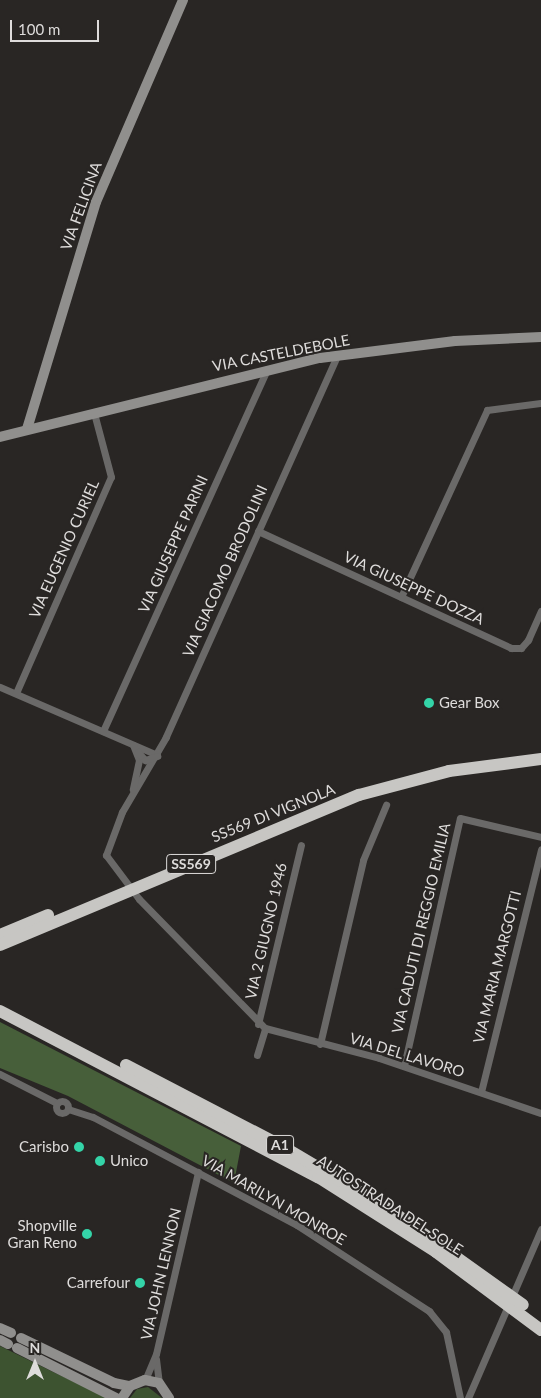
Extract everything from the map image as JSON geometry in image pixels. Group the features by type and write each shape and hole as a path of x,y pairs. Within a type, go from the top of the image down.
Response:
{"highway":[{"name":"SS569 DI VIGNOLA","path":"0,935 380,784 443,763 541,752"},
{"name":"SS569 DI VIGNOLA","path":"0,945 380,784 448,771 541,760"},
{"name":"AUTOSTRADA DEL SOLE","path":"0,1002 171,1088 343,1182 444,1246 541,1319"},
{"name":"AUTOSTRADA DEL SOLE","path":"0,1011 318,1178 436,1252 541,1330"}],"street":[{"name":"VIA FELICINA","path":"29,428 96,202 183,0"},
{"name":"VIA CASTELDEBOLE","path":"0,436 267,368 337,356 455,341 541,337"},
{"name":"VIA GIACOMO BRODOLINI","path":"132,794 157,755 337,356"},
{"name":"VIA GIUSEPPE PARINI","path":"103,731 267,368"},
{"path":"401,597 487,410 541,403"},
{"name":"VIA EUGENIO CURIEL","path":"16,693 111,477 94,413"},
{"name":"VIA GIUSEPPE DOZZA","path":"258,531 511,648 521,648 528,640 541,611"},
{"path":"0,686 157,755"},
{"path":"133,744 145,760 157,755"},
{"path":"138,751 132,794 106,855 139,899 261,1026 257,1055"},
{"path":"320,1044 363,860 386,805"},
{"name":"VIA CADUTI DI REGGIO EMILIA","path":"404,1066 460,818 541,837"},
{"name":"VIA 2 GIUGNO 1946","path":"261,1026 301,845"},
{"name":"VIA MARIA MARGOTTI","path":"481,1092 541,849"},
{"name":"VIA DEL LAVORO","path":"261,1026 404,1066 541,1113"},
{"name":"VIA MARILYN MONROE","path":"0,1074 58,1103 65,1102 68,1109 198,1172 311,1234 439,1321 446,1332 460,1398"},
{"name":"VIA JOHN LENNON","path":"145,1380 156,1354 198,1172"},
{"path":"468,1398 541,1229"},
{"path":"0,1328 11,1333"},
{"path":"21,1338 114,1383 130,1386 145,1380 159,1383"},
{"path":"8,1344 116,1398"},
{"path":"156,1354 159,1383 169,1398"},
{"path":"122,1398 130,1386"}],"green space":[{"path":"0,1022 241,1146 234,1183 68,1096 0,1068"},
{"path":"0,1346 51,1371 108,1398 0,1398"},
{"path":"148,1387 162,1398 130,1398 137,1389"}],"place":[{"name":"Gear Box","path":"429,703"},
{"name":"Carisbo","path":"79,1147"},
{"name":"Unico","path":"100,1161"},
{"name":"Shopville Gran Reno","path":"87,1234"},
{"name":"Carrefour","path":"140,1283"}]}
